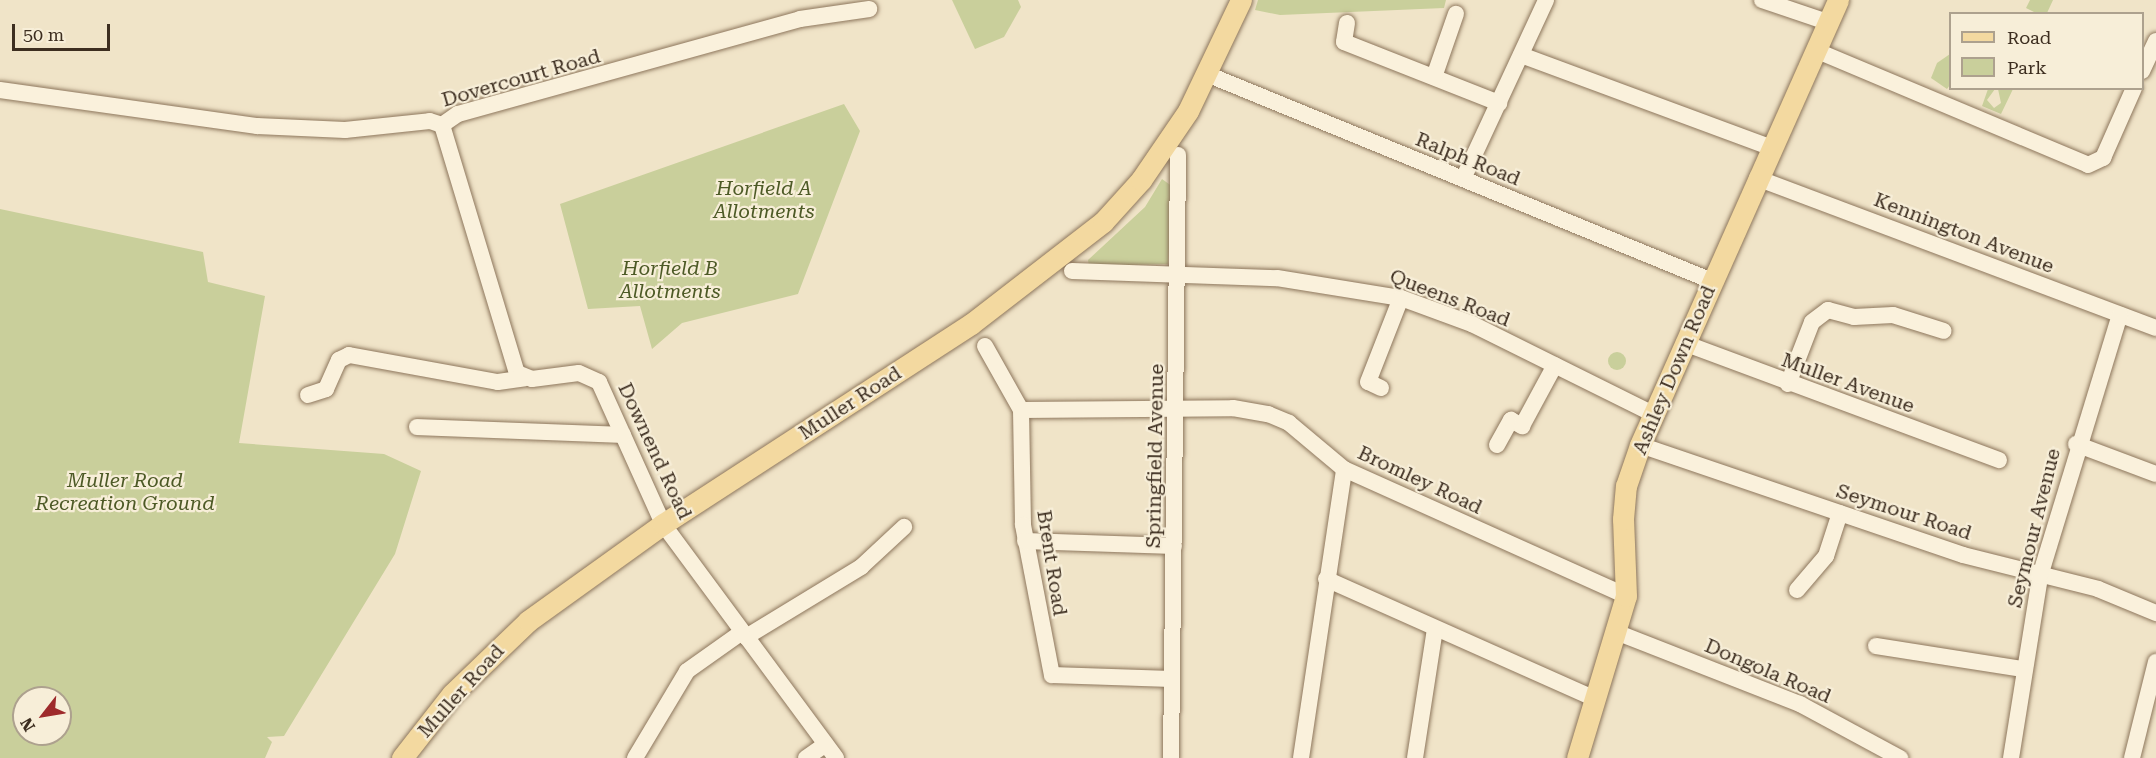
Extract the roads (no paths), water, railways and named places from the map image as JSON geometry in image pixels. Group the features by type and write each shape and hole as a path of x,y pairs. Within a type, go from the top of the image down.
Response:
{"main road":[{"name":"Muller Road","path":"402,758 497,647 663,524 978,335 1103,222 1155,162 1209,75 1241,0"},
{"name":"Ashley Down Road","path":"1576,758 1626,596 1623,519 1626,486 1640,445 1756,178 1838,0"}],"street":[{"path":"1463,179 1546,0"},
{"path":"1762,0 1827,22"},
{"name":"Dovercourt Road","path":"0,90 257,126 345,130 430,121 442,125 458,114 800,19 869,11"},
{"path":"1434,77 1456,14"},
{"path":"1347,23 1344,42 1499,103"},
{"path":"2144,67 2156,41"},
{"path":"1815,50 2088,165 2103,158 2133,90"},
{"path":"1521,55 1770,147"},
{"name":"Ralph Road","path":"1209,75 1712,281"},
{"path":"442,125 514,368 525,378"},
{"name":"Springfield Avenue","path":"1171,758 1180,276 1178,155"},
{"name":"Kennington Avenue","path":"1756,178 2156,328"},
{"name":"Queens Road","path":"1072,272 1277,278 1401,298 1472,324 1653,414"},
{"path":"1381,387 1368,382 1401,298"},
{"path":"1788,384 1812,322 1828,310 1854,317 1893,315 1944,331"},
{"name":"Seymour Avenue","path":"2011,758 2023,669 2040,576 2076,444 2120,315"},
{"name":"Brent Road","path":"978,335 1021,410 1025,541 1052,675 1171,679"},
{"name":"Muller Avenue","path":"1684,343 1788,384 1999,460"},
{"path":"308,395 324,392 339,360 349,355 498,382 525,378"},
{"path":"1497,445 1511,420 1522,426 1555,365"},
{"name":"Downend Road","path":"525,378 591,375 608,394 623,435 663,524 831,751"},
{"name":"Bromley Road","path":"1021,410 1178,409 1268,414 1289,423 1344,469 1626,596"},
{"path":"417,427 623,435"},
{"path":"2076,444 2156,474"},
{"name":"Seymour Road","path":"1640,445 1840,513 2040,576 2098,589 2156,614"},
{"path":"1301,758 1344,469"},
{"path":"1797,590 1826,556 1840,513"},
{"path":"635,758 687,671 744,634 861,567 904,527"},
{"path":"1025,541 1174,546"},
{"path":"1326,579 1595,699"},
{"path":"1415,758 1435,628"},
{"name":"Dongola Road","path":"1616,632 1800,704 1900,758"},
{"path":"1876,646 2023,669"},
{"path":"2132,758 2156,662"},
{"path":"806,758 831,751"}],"park label":[{"name":"Horfield A Allotments","path":"764,200"},
{"name":"Horfield B Allotments","path":"670,280"},
{"name":"Muller Road Recreation Ground","path":"125,492"}]}
